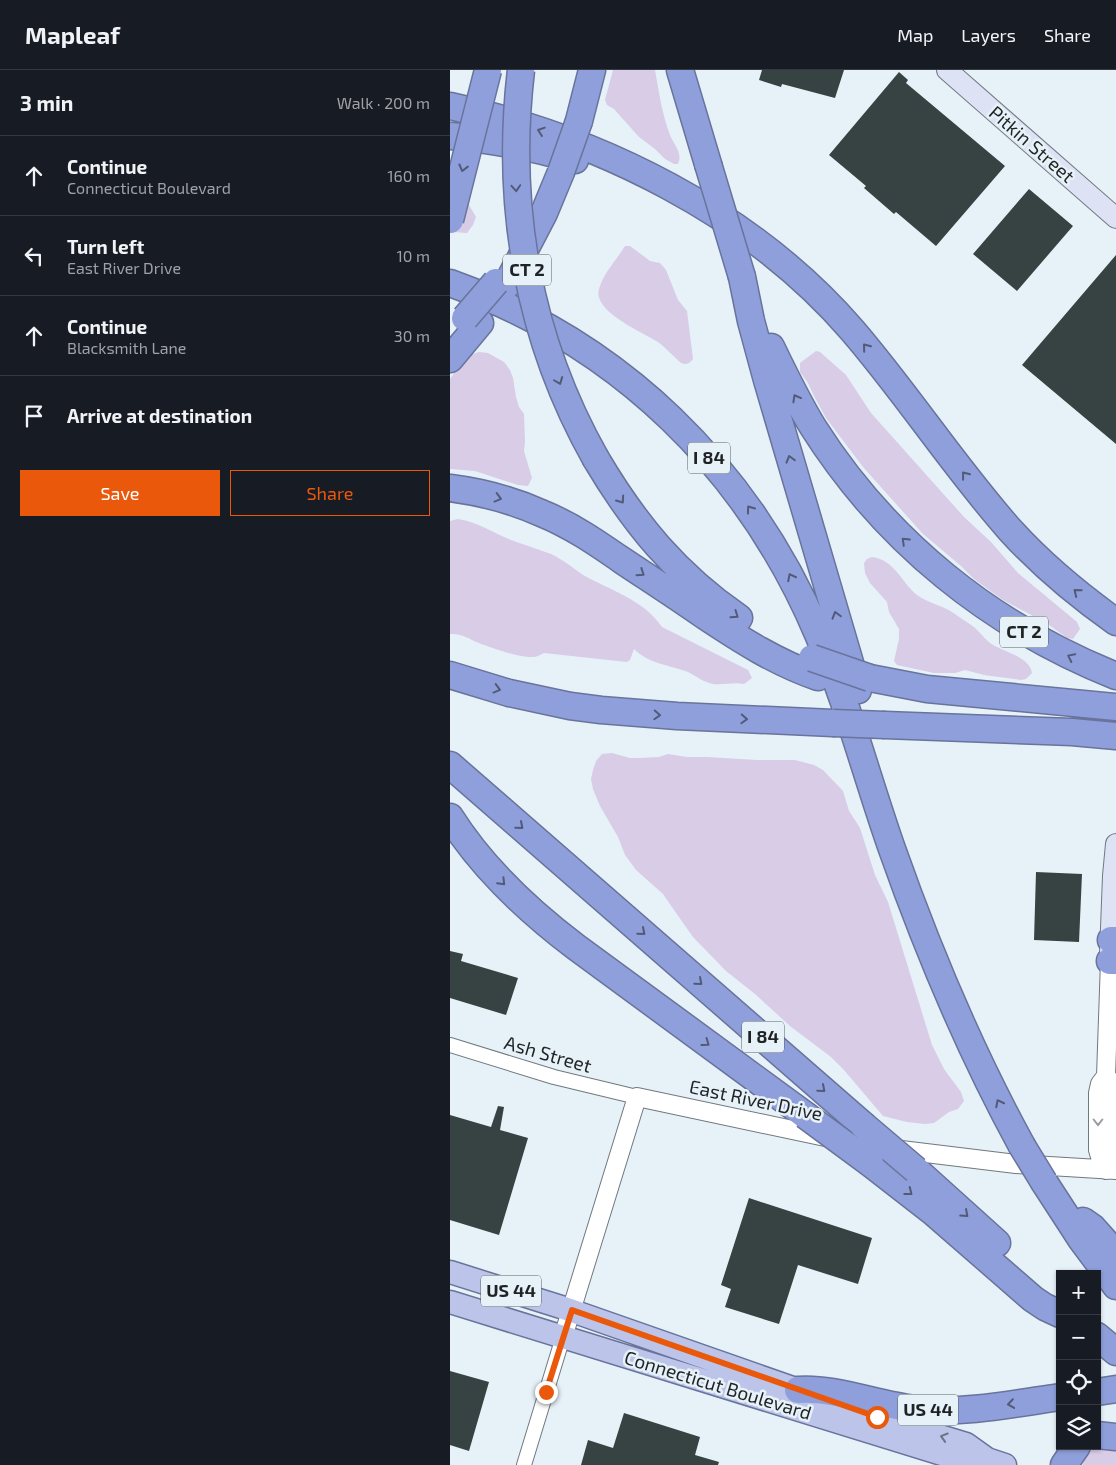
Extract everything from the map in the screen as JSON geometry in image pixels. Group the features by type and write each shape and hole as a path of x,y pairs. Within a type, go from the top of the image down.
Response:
{"highway":[{"path":"450,220 488,70"},
{"name":"CT 2","path":"520,70 516,118 515,172 528,281 542,334 557,377 577,423 596,459 636,521 679,570 713,599 815,667"},
{"path":"450,360 461,318 501,284 526,247 544,213 579,121 592,70"},
{"name":"CT 2","path":"680,70 742,277 768,342 807,417 847,476 906,541 969,595 1000,617 1052,647 1116,676"},
{"path":"450,106 515,123 579,145 640,172 727,221 768,251 798,275 833,309 886,371 970,482 1012,531 1058,577 1116,622"},
{"path":"450,136 502,143 551,153 612,172 696,203"},
{"path":"742,277 767,380 883,776 920,893 925,939"},
{"name":"I 84","path":"450,283 498,302 542,324 594,356 626,380 666,414 714,464 755,517 788,570 810,615 831,667 925,939 969,1041 1003,1112 1022,1146 1058,1204 1116,1286"},
{"path":"461,318 480,310 512,323 626,380"},
{"path":"450,488 510,501 562,522 746,643 788,665 815,667 872,684 943,697 1023,698 1116,707"},
{"path":"450,675 510,693 570,706 601,710 668,716 968,728 1066,745 1115,746"},
{"name":"I 84","path":"450,765 916,1170 1056,1297"},
{"path":"450,774 483,794"},
{"path":"450,816 481,860 516,897 556,932 870,1163 934,1212 1033,1299 1056,1312"},
{"path":"1058,1204 1093,1228 1116,1254"},
{"path":"1101,1339 1116,1352"},
{"name":"US 44","path":"798,1390 826,1392 897,1406 942,1411 981,1409 1056,1399"},
{"path":"1101,1392 1116,1390"},
{"path":"1101,1435 1116,1437"},
{"path":"1064,1465 1074,1450"}],"main road":[{"name":"Pitkin Street","path":"947,70 1116,218"},
{"path":"1113,951 1116,844"},
{"name":"Connecticut Boulevard","path":"450,1272 572,1310 868,1414 966,1444 996,1462"},
{"name":"Connecticut Boulevard","path":"450,1302 958,1459 996,1462"}],"street":[{"path":"1111,1170 1116,1150 1116,1093 1113,1084 1106,1076 1113,951"},
{"name":"Ash Street","path":"450,1045 554,1077 637,1097"},
{"path":"524,1465 637,1097"},
{"name":"East River Drive","path":"637,1097 883,1148 962,1158 1067,1168 1111,1170"}],"shaded area":[{"path":"613,70 655,70 665,119 679,153 678,164 665,159 639,137 614,109 607,105 605,100"},
{"path":"466,200 476,217 473,225 467,233 453,232"},
{"path":"625,246 630,246 650,261 660,263 666,270 678,300 687,311 693,359 689,363 681,363 658,342 630,327 610,313 603,305 599,297 601,283"},
{"path":"816,351 820,352 846,375 871,413 964,517 991,542 1018,573 1077,622 1080,629 1073,639 1067,638 1048,624 1003,600 974,579 923,534 863,467 826,418 808,383 800,372 800,363"},
{"path":"479,352 488,353 504,362 513,378 519,407 524,414 524,451 532,478 528,486 518,485 475,471 450,469 450,379 463,361 470,355"},
{"path":"458,519 555,556 583,575 626,596 646,610 662,627 748,670 752,678 744,684 713,684 688,672 646,658 634,649 630,660 627,662 544,653 536,657 527,657 498,650 462,635 450,634 450,521"},
{"path":"872,557 886,562 892,567 917,595 952,612 974,627 990,643 1023,660 1027,663 1032,673 1026,679 1021,680 984,675 965,670 955,673 934,673 897,665 894,661 899,639 899,629 889,612 887,602 870,583 865,573 864,563"},
{"path":"612,753 630,758 659,757 668,754 687,757 795,760 814,765 823,770 843,791 849,811 860,828 875,875 888,902 932,1045 944,1069 961,1092 964,1101 958,1109 949,1112 934,1123 925,1124 883,1116 831,1057 790,1026 726,971 693,937 663,894 636,870 625,855 618,837 600,806 591,779 596,761 602,754"},
{"path":"1101,1446 1116,1448 1116,1465 1083,1465 1089,1452 1101,1450"}],"building":[{"path":"762,70 844,70 835,98 782,84 781,87 759,80"},
{"path":"899,72 908,80 906,83 1005,166 936,246 896,212 894,214 864,188 866,186 829,155"},
{"path":"1029,189 1073,226 1017,291 973,254"},
{"path":"1116,255 1116,444 1022,365"},
{"path":"1036,872 1082,874 1079,942 1034,940"},
{"path":"450,951 463,954 461,961 518,978 506,1015 450,998"},
{"path":"498,1106 504,1107 500,1130 528,1138 499,1235 450,1220 450,1115 491,1127"},
{"path":"749,1198 872,1238 858,1284 798,1265 779,1324 725,1307 731,1289 721,1285"},
{"path":"450,1371 489,1382 469,1451 450,1445"},
{"path":"624,1413 700,1437 695,1455 719,1462 718,1465 581,1465 588,1440 613,1448"}],"route":[{"path":"546,1392 572,1310 877,1417"}]}
